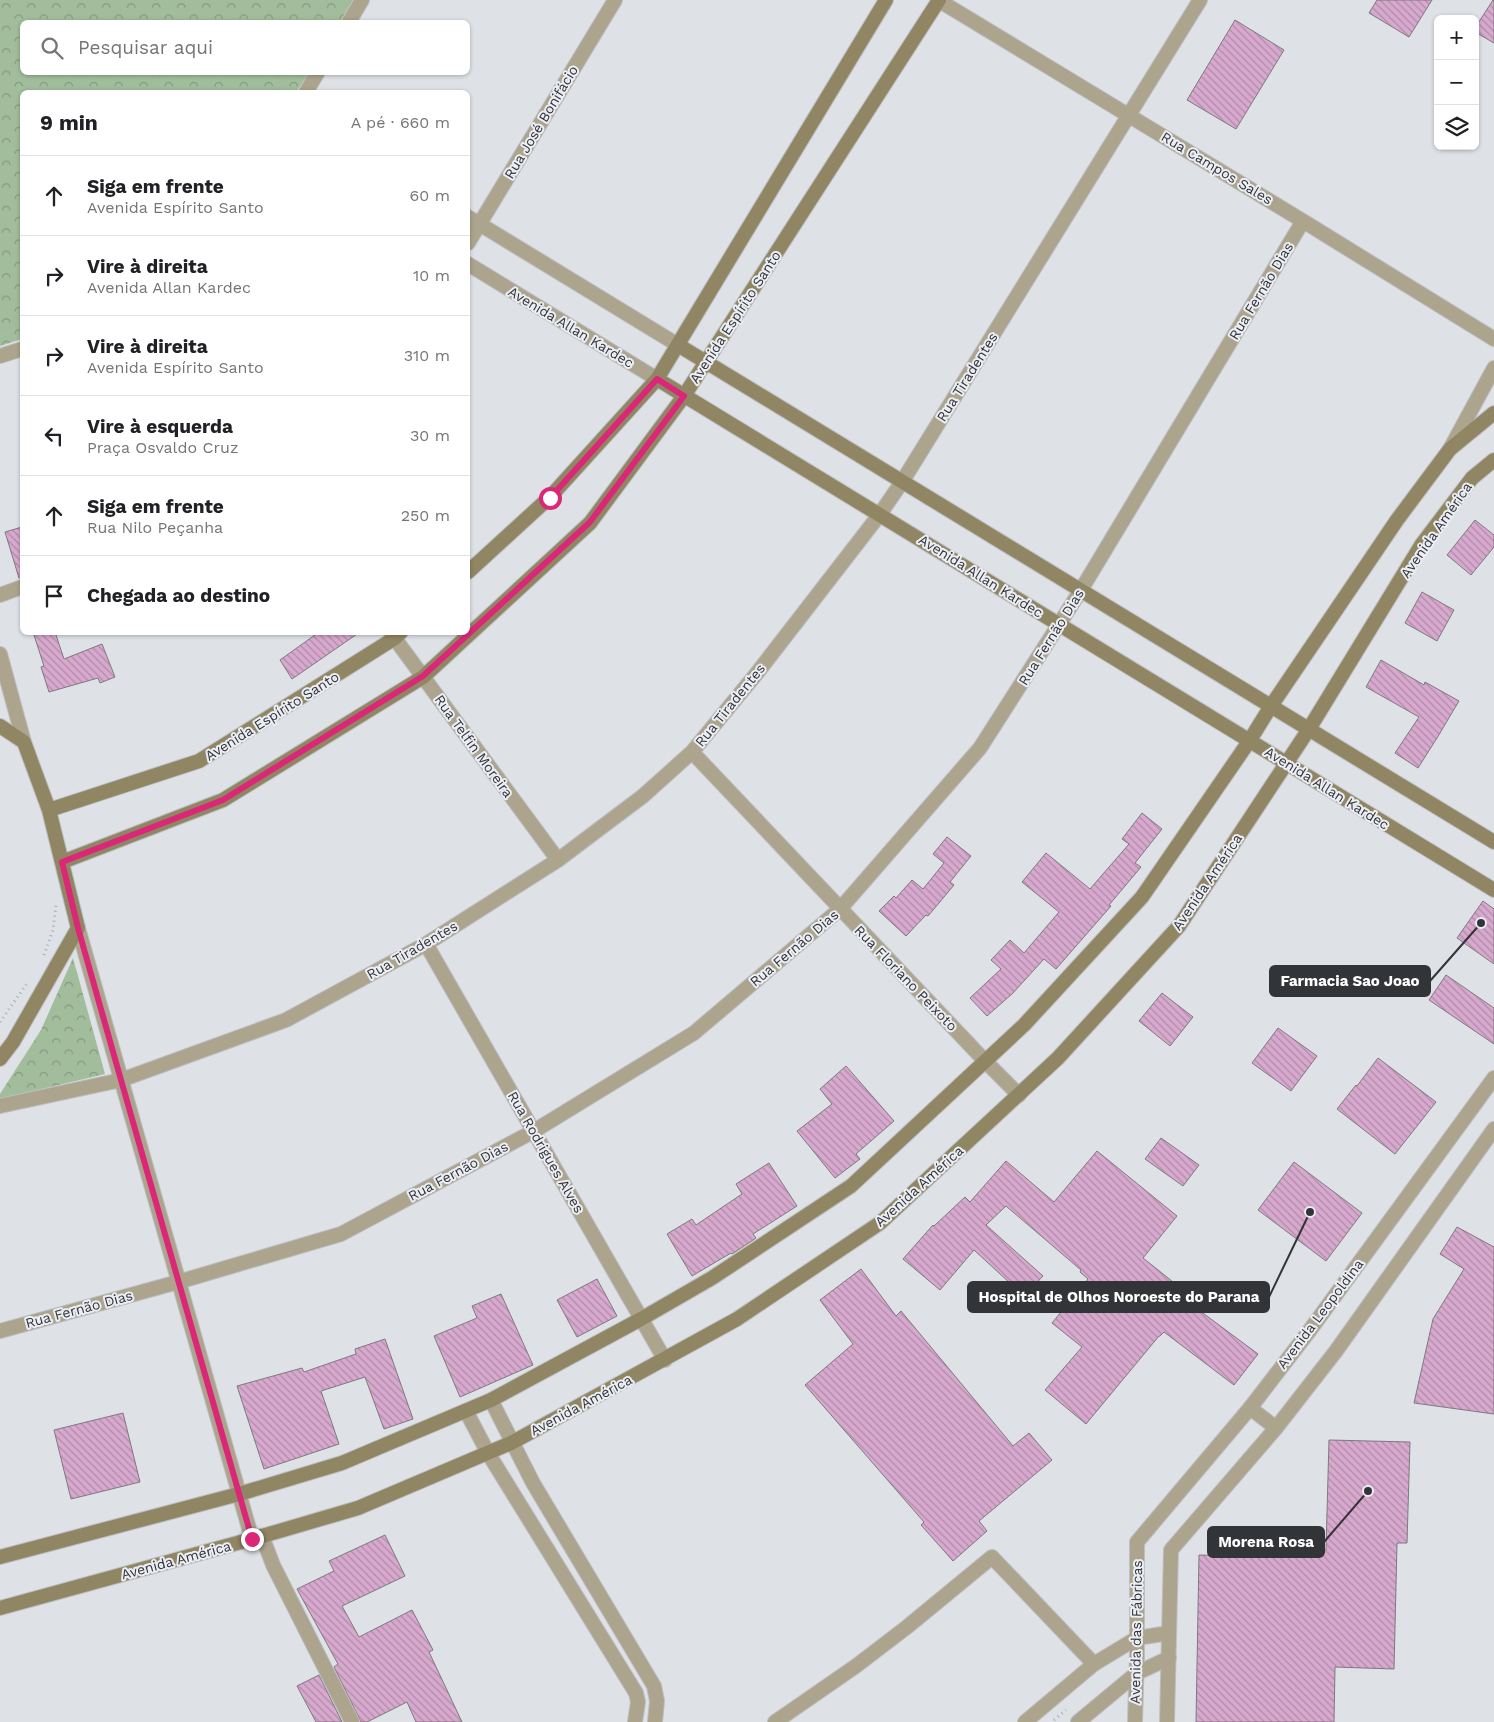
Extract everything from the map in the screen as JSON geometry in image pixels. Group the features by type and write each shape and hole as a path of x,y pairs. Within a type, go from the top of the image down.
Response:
{"main road":[{"path":"470,570 550,498 657,379 886,0"},
{"name":"Avenida Espírito Santo","path":"470,633 590,522 684,396 939,0"},
{"path":"678,345 1494,842"},
{"name":"Avenida Allan Kardec","path":"657,379 1494,890"},
{"path":"0,1557 239,1494 342,1463 491,1400 712,1278 851,1186 1024,1025 1142,897 1397,520 1450,449 1494,413"},
{"name":"Avenida América","path":"0,1608 257,1538 358,1508 511,1443 737,1318 880,1223 1058,1058 1179,926 1309,729 1422,544 1472,478 1494,460"},
{"name":"Avenida Espírito Santo","path":"49,810 199,761 393,635"},
{"name":"Avenida Espírito Santo","path":"62,862 223,800 423,676 467,635"},
{"path":"0,726 24,742 49,810 78,928 13,1042 0,1059"}],"street":[{"path":"349,20 362,0"},
{"name":"Rua José Bonifácio","path":"470,234 473,220 615,0"},
{"name":"Rua Campos Sales","path":"939,0 1494,338"},
{"name":"Rua Tiradentes","path":"0,1106 121,1080 286,1020 426,944 558,860 643,796 692,752 880,514 902,482 1200,0"},
{"path":"307,90 316,75"},
{"path":"473,220 678,345"},
{"name":"Rua Fernão Dias","path":"0,1331 178,1282 341,1234 534,1131 694,1033 840,909 980,748 1081,590 1303,221"},
{"name":"Avenida Allan Kardec","path":"470,265 657,379"},
{"path":"0,356 20,350"},
{"path":"1450,449 1494,368"},
{"path":"0,595 20,588"},
{"name":"Rua Telfin Moreira","path":"396,635 423,676 558,860"},
{"path":"0,654 24,742"},
{"name":"Rua Floriano Peixoto","path":"692,752 985,1062 1019,1095"},
{"path":"78,928 239,1494 257,1538 352,1722"},
{"name":"Rua Rodrigues Alves","path":"426,944 664,1360"},
{"name":"Avenida Leopoldina","path":"1137,1542 1250,1408 1310,1330 1494,1078"},
{"path":"1167,1722 1171,1550 1276,1428 1336,1351 1494,1129"},
{"path":"491,1400 511,1443 533,1483 654,1686 658,1701 654,1722"},
{"path":"1250,1408 1276,1428"},
{"path":"466,1410 488,1453 636,1693 638,1702 635,1722"},
{"name":"Avenida das Fábricas","path":"1135,1722 1137,1542"},
{"path":"775,1722 907,1628 992,1557 1094,1664"},
{"path":"1026,1722 1094,1664 1137,1638 1169,1633"},
{"path":"1078,1722 1137,1673 1169,1658"}],"path":[{"path":"315,20 327,0"},
{"path":"273,90 282,75"},
{"path":"0,328 20,324"},
{"path":"41,963 53,930 55,897"},
{"path":"0,1022 30,978"}],"green space":[{"path":"0,0 353,0 341,20 20,20 20,75 308,75 297,90 20,90 20,340 0,346"},
{"path":"73,958 105,1074 0,1099 0,1094 41,1030"}],"building":[{"path":"1377,0 1432,0 1409,37 1369,13"},
{"path":"1494,0 1494,43 1479,34 1479,22"},
{"path":"1235,20 1284,50 1236,129 1187,100"},
{"path":"1475,520 1494,535 1494,547 1471,575 1447,555"},
{"path":"20,528 19,578 5,532"},
{"path":"1422,592 1454,610 1437,641 1405,623"},
{"path":"34,635 56,635 64,659 102,644 115,677 100,683 98,678 49,692 41,667 44,666"},
{"path":"315,635 356,635 292,679 280,660"},
{"path":"1381,660 1424,685 1425,682 1459,701 1418,768 1395,753 1419,717 1366,687"},
{"path":"1142,813 1162,829 1135,863 1141,867 1109,905 1111,906 1056,969 1044,959 1013,993 987,1016 970,998 1001,969 991,960 1010,940 1024,953 1059,912 1022,882 1046,853 1090,889 1129,844 1122,839"},
{"path":"947,837 971,856 950,882 954,885 928,916 926,915 906,936 879,911 894,896 896,898 912,880 923,889 944,863 933,854"},
{"path":"1483,901 1494,909 1494,964 1457,938"},
{"path":"1446,975 1494,1008 1494,1044 1429,1000"},
{"path":"1162,993 1193,1017 1170,1046 1139,1021"},
{"path":"1278,1028 1317,1056 1291,1091 1252,1063"},
{"path":"1378,1058 1436,1102 1395,1154 1337,1109"},
{"path":"846,1066 894,1121 856,1154 860,1159 835,1178 797,1131 832,1104 820,1089"},
{"path":"1161,1138 1199,1165 1183,1186 1145,1159"},
{"path":"1097,1151 1177,1216 1143,1258 1192,1297 1188,1302 1258,1354 1234,1385 1164,1332 1086,1424 1045,1390 1082,1347 1052,1323 1088,1279 1080,1272 1081,1270 1006,1206 986,1225 1043,1276 1024,1296 974,1250 940,1290 903,1259 933,1225 965,1197 970,1202 1006,1161 1054,1202"},
{"path":"1294,1162 1362,1213 1326,1261 1258,1210"},
{"path":"769,1163 797,1206 753,1234 756,1238 732,1254 692,1276 667,1234 692,1219 696,1225 742,1194 736,1184"},
{"path":"1457,1227 1494,1247 1494,1414 1414,1403 1433,1319 1464,1269 1440,1254"},
{"path":"861,1269 896,1316 901,1311 1013,1446 1029,1433 1052,1460 979,1521 987,1531 953,1561 921,1525 924,1522 805,1385 853,1344 820,1300"},
{"path":"597,1279 617,1316 577,1337 557,1300"},
{"path":"501,1294 533,1365 460,1397 434,1336 477,1318 472,1306"},
{"path":"385,1339 413,1419 384,1429 365,1377 321,1391 339,1444 264,1469 237,1386 302,1368 304,1372 356,1354 355,1349"},
{"path":"123,1413 140,1482 71,1499 54,1430"},
{"path":"1329,1440 1410,1442 1407,1543 1397,1543 1394,1669 1335,1667 1334,1722 1196,1722 1199,1555 1270,1557 1270,1549 1326,1550"},
{"path":"385,1535 405,1576 342,1606 359,1637 412,1610 433,1650 429,1652 462,1722 416,1722 407,1702 367,1722 361,1722 334,1667 338,1664 297,1589 334,1571 329,1561"},
{"path":"319,1675 342,1722 316,1722 297,1686"}],"place":[{"name":"Farmacia Sao Joao","path":"1481,923"},
{"name":"Hospital de Olhos Noroeste do Parana","path":"1310,1212"},
{"name":"Morena Rosa","path":"1368,1491"}],"route":[{"path":"252,1539 78,928 62,862 223,800 423,676 590,522 684,396 657,379 550,498"}]}
